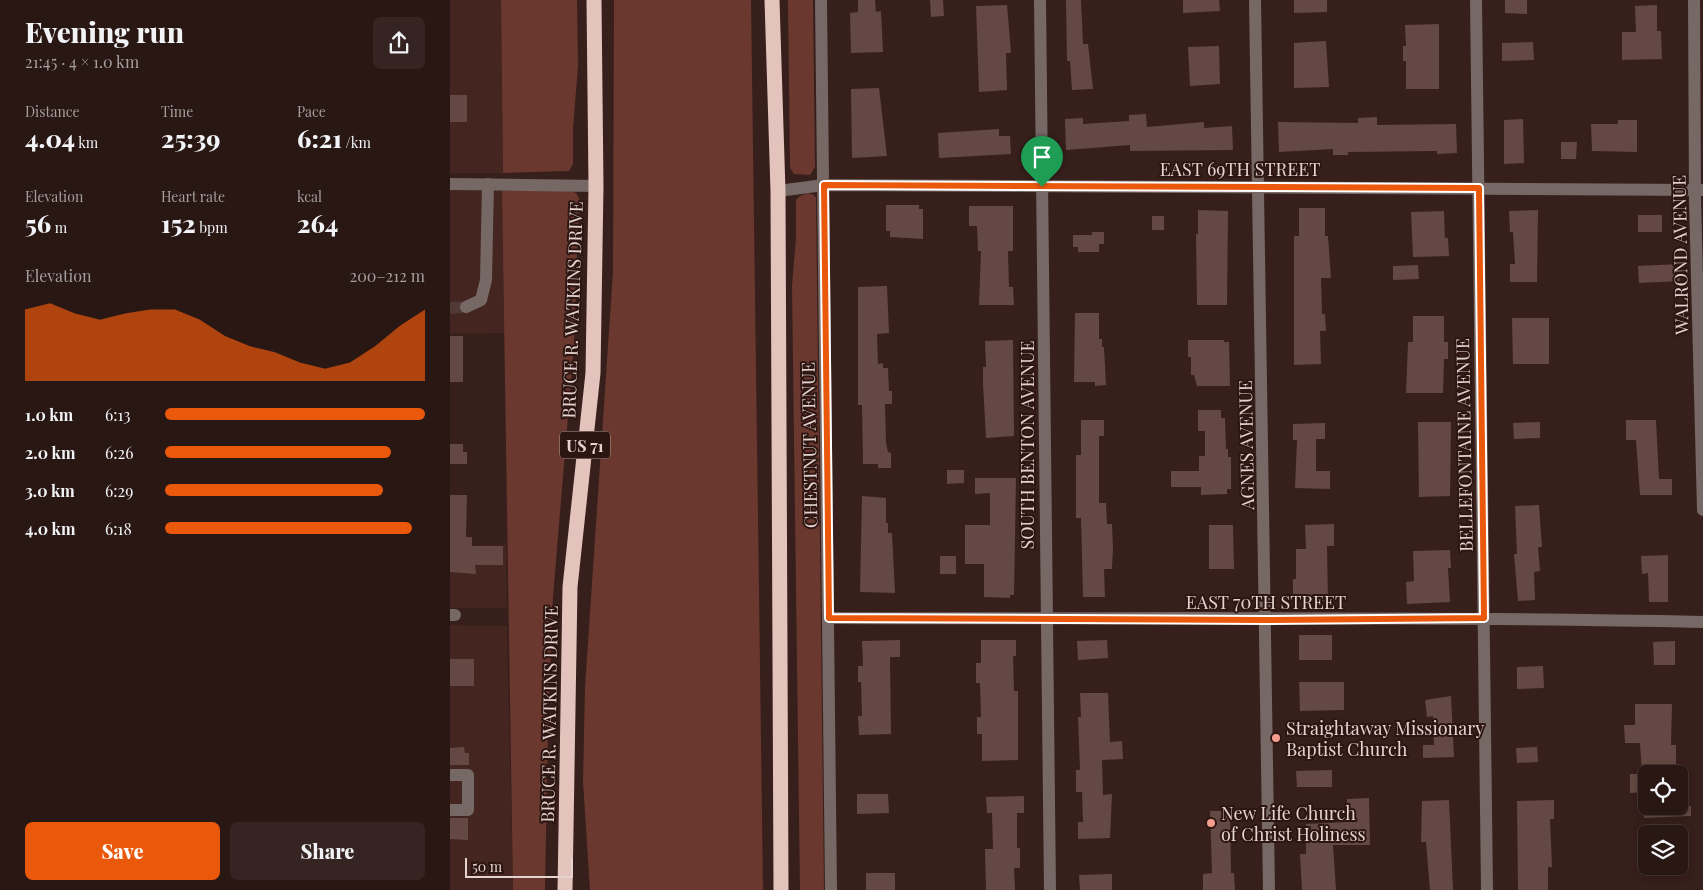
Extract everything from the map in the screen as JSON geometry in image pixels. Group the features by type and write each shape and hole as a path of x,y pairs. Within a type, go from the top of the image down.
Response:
{"highway":[{"name":"BRUCE R. WATKINS DRIVE","path":"565,890 570,587 593,373 596,186 594,0"},
{"path":"772,0 778,191 781,890"}],"street":[{"name":"CHESTNUT AVENUE","path":"821,0 831,890"},
{"name":"SOUTH BENTON AVENUE","path":"1040,0 1050,890"},
{"name":"AGNES AVENUE","path":"1255,0 1269,890"},
{"name":"BELLEFONTAINE AVENUE","path":"1476,0 1488,890"},
{"name":"WALROND AVENUE","path":"1694,0 1699,190 1703,510"},
{"path":"450,184 596,186"},
{"path":"466,307 481,300 486,280 488,184"},
{"name":"EAST 69TH STREET","path":"778,191 824,185 1699,190"},
{"name":"EAST 70TH STREET","path":"829,618 1266,620 1484,618 1703,622"},
{"path":"450,775 468,775 468,810 450,810"}],"shaded area":[{"path":"450,0 501,0 503,173 450,173"},
{"path":"501,0 577,0 578,66 573,128 573,164 569,171 503,173"},
{"path":"614,0 751,0 763,890 590,890 583,781 585,687 613,272"},
{"path":"788,0 813,0 815,167 810,175 794,174 790,168"},
{"path":"450,190 502,191 504,333 450,334"},
{"path":"502,191 570,191 576,193 579,198 574,344 553,597 548,722 545,890 513,890"},
{"path":"808,193 816,198 824,890 800,890 792,286 796,238 796,200"},
{"path":"506,545 507,608 450,608 450,546"},
{"path":"450,625 507,626 513,890 450,890"}],"building":[{"path":"858,0 875,0 876,12 881,11 883,52 851,53 850,13 858,12"},
{"path":"930,0 943,0 944,16 931,17"},
{"path":"1066,0 1081,0 1083,44 1088,44 1093,89 1072,90 1070,61 1067,61"},
{"path":"1183,0 1219,0 1220,11 1183,13"},
{"path":"1294,0 1327,0 1327,12 1294,13"},
{"path":"1505,0 1527,0 1527,14 1505,13"},
{"path":"1007,5 1011,53 1006,53 1007,90 979,92 976,6"},
{"path":"1657,5 1657,31 1661,31 1662,59 1622,60 1622,32 1636,32 1635,6"},
{"path":"1439,24 1439,89 1406,89 1406,61 1403,61 1403,46 1406,46 1405,25"},
{"path":"1326,41 1329,87 1294,88 1294,43"},
{"path":"1533,42 1534,60 1502,61 1502,43"},
{"path":"1219,46 1220,84 1190,86 1188,47"},
{"path":"879,88 887,156 852,158 851,89"},
{"path":"450,95 467,95 467,122 450,122"},
{"path":"1146,114 1147,127 1204,122 1204,128 1232,126 1233,150 1130,151 1130,145 1066,150 1065,119 1083,118 1083,124 1129,121 1129,115"},
{"path":"1377,117 1377,125 1456,124 1457,153 1437,154 1437,151 1348,152 1348,155 1333,155 1333,149 1279,152 1278,122 1358,123 1358,118"},
{"path":"1523,119 1524,163 1504,164 1504,120"},
{"path":"1618,120 1637,120 1637,152 1592,151 1591,124 1618,124"},
{"path":"999,129 999,136 1010,136 1011,154 939,158 938,133"},
{"path":"1561,142 1577,142 1576,159 1561,159"},
{"path":"886,205 919,205 919,209 923,209 923,239 890,237 890,231 886,231"},
{"path":"969,206 1013,206 1013,251 1008,251 1009,287 1013,287 1014,305 979,305 981,251 978,251 977,226 969,226"},
{"path":"1299,208 1325,208 1325,236 1328,236 1331,278 1321,278 1322,314 1325,314 1326,331 1320,331 1321,364 1294,365 1294,236 1299,236"},
{"path":"1198,210 1228,211 1227,305 1197,305 1196,234 1198,234"},
{"path":"1538,210 1537,282 1510,282 1510,264 1515,264 1513,232 1510,232 1509,211"},
{"path":"1444,211 1445,238 1448,238 1449,256 1413,257 1411,212"},
{"path":"1638,215 1662,215 1662,232 1638,232"},
{"path":"1152,216 1164,216 1164,230 1152,230"},
{"path":"1092,232 1104,232 1104,244 1099,244 1099,252 1078,252 1078,247 1073,247 1073,235 1092,235"},
{"path":"1679,264 1680,281 1639,283 1638,266"},
{"path":"1418,265 1419,279 1393,280 1393,266"},
{"path":"887,286 889,333 877,334 878,364 883,363 883,368 888,368 889,391 892,391 892,404 885,404 886,443 888,452 891,453 891,468 878,468 878,464 863,464 862,405 858,405 858,287"},
{"path":"1075,313 1099,313 1099,339 1102,339 1102,347 1104,347 1106,385 1095,386 1095,382 1074,382"},
{"path":"1413,316 1444,316 1444,342 1448,342 1448,359 1444,359 1443,393 1406,393 1408,342 1413,342"},
{"path":"1512,318 1549,318 1549,364 1513,364"},
{"path":"450,336 463,336 463,382 450,382"},
{"path":"1013,340 1014,436 986,438 983,384 983,367 986,367 985,341"},
{"path":"1188,340 1224,340 1224,342 1229,342 1230,386 1197,386 1194,375 1191,375 1191,357 1188,357"},
{"path":"1198,410 1221,410 1221,418 1225,418 1226,449 1228,449 1228,457 1231,457 1231,489 1227,489 1227,494 1201,495 1201,487 1171,487 1171,471 1199,471 1199,456 1205,456 1205,431 1198,431"},
{"path":"1081,420 1104,420 1104,436 1099,436 1099,503 1106,503 1107,524 1112,524 1113,548 1112,569 1104,569 1105,597 1083,597 1081,518 1076,518 1076,455 1081,455"},
{"path":"1626,420 1656,420 1659,479 1672,479 1672,495 1640,495 1636,440 1626,440"},
{"path":"1418,422 1451,422 1450,496 1419,497"},
{"path":"1540,422 1540,438 1514,439 1513,423"},
{"path":"1325,423 1325,439 1316,439 1316,471 1330,471 1330,489 1295,488 1297,440 1293,440 1293,424"},
{"path":"450,444 463,444 463,452 467,452 467,464 450,464"},
{"path":"947,470 964,470 964,483 947,484"},
{"path":"975,478 1016,478 1014,595 1010,595 1010,598 984,597 984,564 965,564 965,525 990,525 990,493 975,494"},
{"path":"450,495 467,495 466,537 472,537 472,546 503,546 503,565 475,565 476,574 450,572"},
{"path":"862,496 886,498 886,523 888,523 888,533 892,533 895,593 860,592"},
{"path":"1539,505 1542,547 1538,547 1540,571 1534,572 1535,600 1518,601 1514,554 1517,554 1515,506"},
{"path":"1334,524 1334,546 1327,546 1328,601 1293,601 1293,579 1296,579 1296,549 1306,549 1305,525"},
{"path":"1209,525 1233,525 1234,569 1209,569"},
{"path":"1450,550 1451,568 1448,568 1450,602 1407,604 1406,582 1414,581 1413,551"},
{"path":"1668,555 1668,602 1649,602 1648,573 1642,574 1641,556"},
{"path":"940,556 956,556 956,574 940,574"},
{"path":"1299,635 1332,635 1332,660 1299,660"},
{"path":"900,640 900,657 890,657 891,734 859,735 858,716 862,716 861,682 858,682 858,666 863,666 862,641"},
{"path":"981,640 1016,640 1016,656 1013,656 1014,691 1018,691 1018,760 982,761 982,734 977,734 977,717 981,717 980,683 976,683 976,663 981,663"},
{"path":"1107,640 1108,658 1078,660 1077,641"},
{"path":"1675,641 1675,665 1654,665 1653,642"},
{"path":"450,659 474,659 474,686 450,686"},
{"path":"1543,666 1544,688 1517,689 1517,667"},
{"path":"1299,682 1344,682 1344,710 1300,711"},
{"path":"1080,693 1108,693 1110,742 1122,741 1123,759 1102,760 1103,795 1112,794 1110,838 1078,839 1078,822 1083,822 1082,792 1076,792 1076,770 1080,770 1078,717 1081,717"},
{"path":"1451,696 1454,757 1423,758 1423,745 1434,745 1433,716 1427,717 1425,700"},
{"path":"1635,704 1672,704 1671,745 1676,745 1676,764 1641,765 1640,743 1625,743 1624,725 1635,725"},
{"path":"464,747 465,753 469,753 469,765 450,765 450,748"},
{"path":"1537,747 1538,762 1517,763 1516,748"},
{"path":"1332,770 1332,787 1297,787 1296,771"},
{"path":"1630,774 1638,774 1638,792 1630,793"},
{"path":"857,794 888,794 889,813 857,814"},
{"path":"1024,796 1024,813 1017,813 1017,848 1020,848 1020,868 1014,868 1015,890 986,890 985,849 993,849 992,813 987,813 986,797"},
{"path":"1369,798 1370,845 1333,845 1336,890 1302,890 1300,854 1306,854 1306,824 1347,822 1347,799"},
{"path":"1449,800 1453,890 1430,890 1426,842 1421,842 1422,801"},
{"path":"1554,800 1554,819 1550,819 1552,867 1548,867 1548,890 1518,890 1517,801"},
{"path":"1688,806 1691,806 1691,816 1644,818 1644,815 1688,815"},
{"path":"1210,811 1230,811 1231,873 1234,873 1235,890 1203,890 1203,874 1212,873"},
{"path":"450,818 468,818 468,840 450,839"},
{"path":"866,873 895,873 895,890 866,890"},
{"path":"1112,874 1112,890 1080,890 1079,875"}],"tunnel":[{"path":"450,308 466,307"}],"place":[{"name":"Straightaway Missionary Baptist Church","path":"1276,738"},
{"name":"New Life Church of Christ Holiness","path":"1211,823"}],"route":[{"path":"824,185 1042,187 1479,188 1484,618 1266,620 829,618 824,185"}]}
